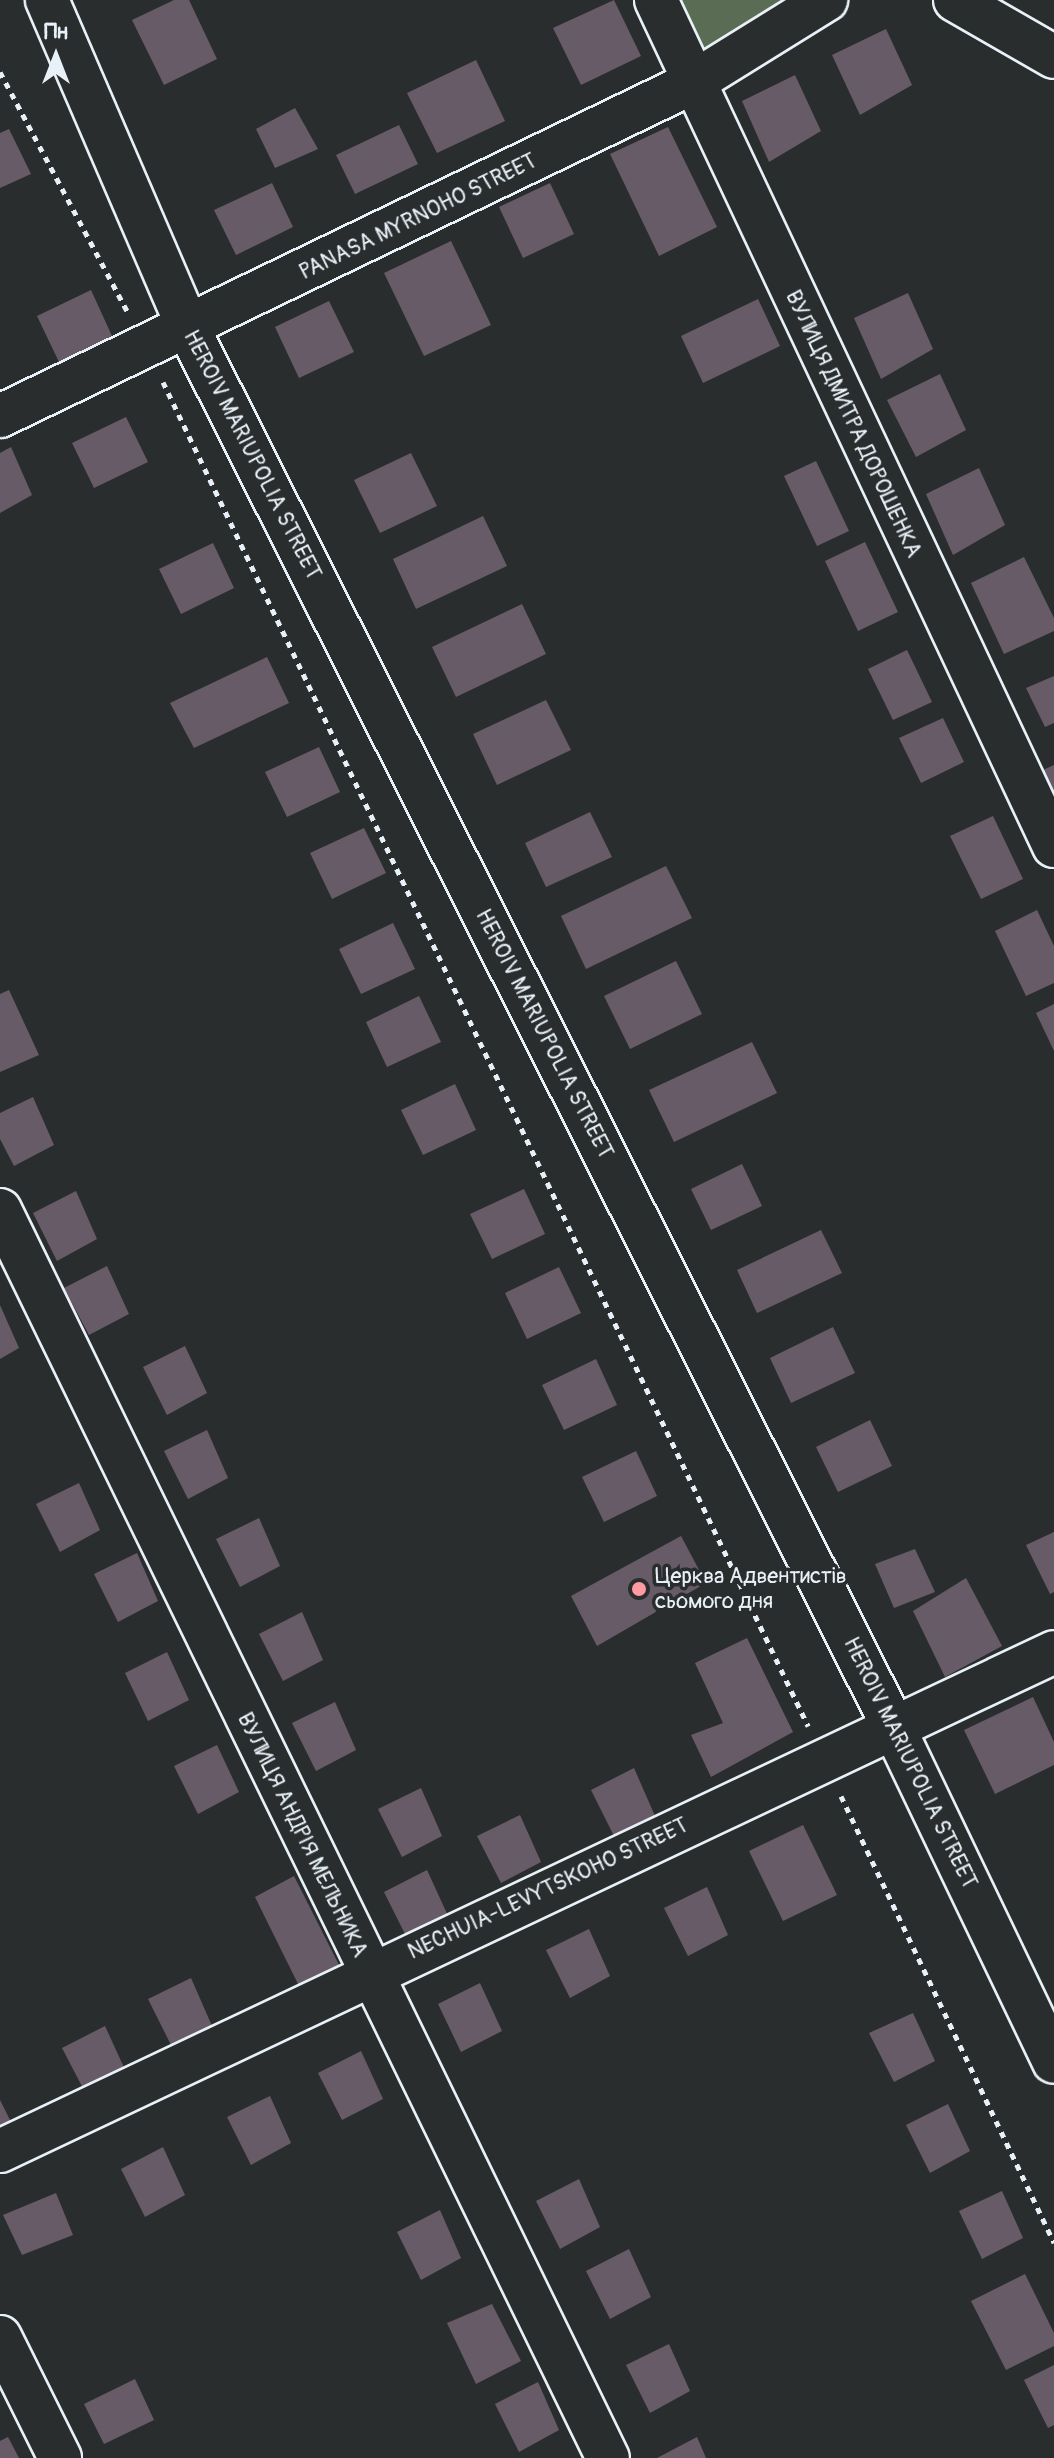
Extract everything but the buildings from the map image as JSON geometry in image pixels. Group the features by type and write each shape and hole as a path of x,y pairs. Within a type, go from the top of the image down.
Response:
{"street":[{"name":"HEROIV MARIUPOLIA STREET","path":"47,0 188,328 894,1728 1054,2062"},
{"name":"ВУЛИЦЯ ДМИТРА ДОРОШЕНКА","path":"656,0 692,83 1054,846"},
{"name":"PANASA MYRNOHO STREET","path":"0,416 692,83 826,0"},
{"path":"955,0 1054,57"},
{"name":"ВУЛИЦЯ АНДРІЯ МЕЛЬНИКА","path":"0,1210 608,2458"},
{"name":"NECHUIA-LEVYTSKOHO STREET","path":"0,2151 369,1972 1054,1652"},
{"path":"0,2337 60,2458"}],"path":[{"path":"0,72 146,348 1054,2243"}],"green space":[{"path":"681,0 802,0 721,84"}],"place":[{"name":"Церква Адвентистів сьомого дня","path":"639,1589"}]}
